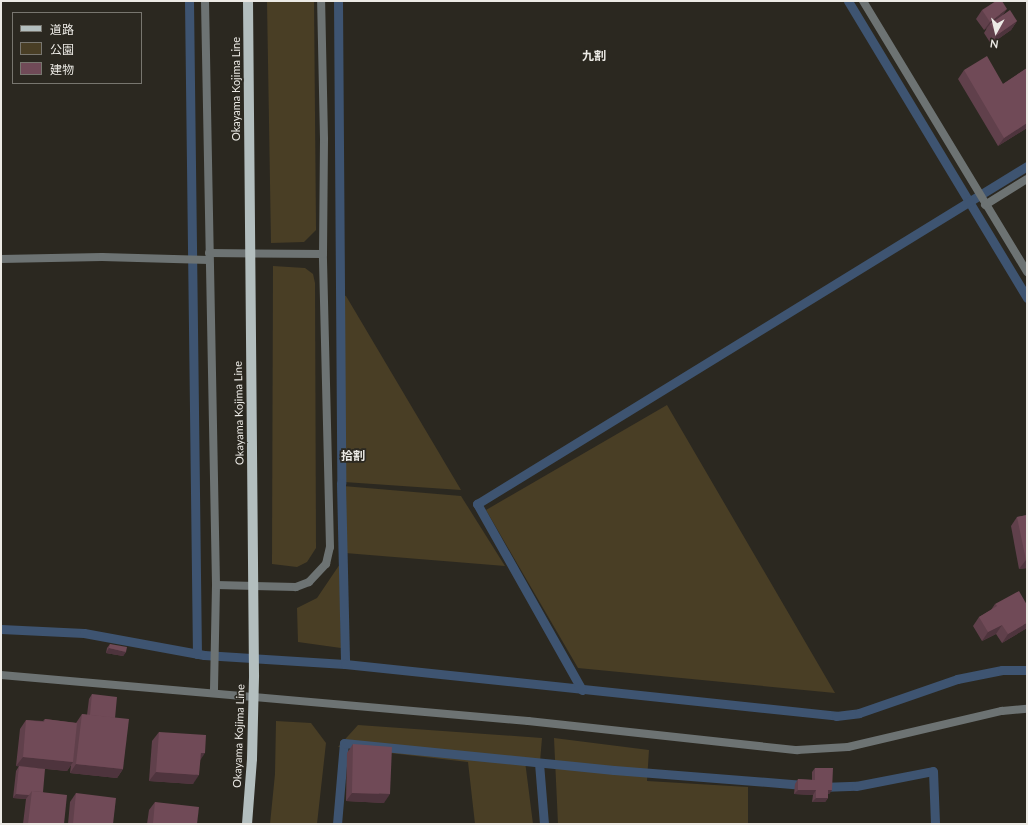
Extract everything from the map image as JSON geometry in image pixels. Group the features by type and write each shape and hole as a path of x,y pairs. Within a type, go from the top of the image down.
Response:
{"main road":[{"name":"Okayama Kojima Line","path":"247,824 252,759 254,675 248,1"}],"street":[{"path":"205,1 216,585 214,692"},
{"path":"216,585 296,587 309,582 326,564 330,547 322,254 324,139 321,1"},
{"path":"863,1 983,202 1027,272"},
{"path":"983,202 1027,179"},
{"path":"1,259 102,257 199,260 209,256 322,254"},
{"path":"1,675 214,692 528,721 797,750 848,747 1002,711 1027,709"}],"green space":[{"path":"267,1 314,1 316,230 304,242 271,243"},
{"path":"273,266 305,268 313,274 315,283 316,548 307,562 297,567 272,564"},
{"path":"341,295 346,296 461,490 344,482"},
{"path":"667,405 835,693 578,668 486,510"},
{"path":"343,486 461,496 505,566 345,553"},
{"path":"340,564 341,648 298,642 297,608 317,598"},
{"path":"276,721 311,723 326,743 317,824 270,824 275,774"},
{"path":"358,725 542,738 540,762 525,761 533,824 475,824 468,762 338,747"},
{"path":"554,738 649,750 647,781 748,787 748,824 558,824"}],"building":[{"path":"996,1 1002,1 1007,9 990,22 982,10"},
{"path":"1010,10 1017,21 997,35 990,24"},
{"path":"987,56 1003,84 1027,68 1027,123 1004,138 964,70"},
{"path":"1027,515 1027,560 1026,560 1017,517"},
{"path":"1019,591 1027,605 1027,623 1008,634 1002,625 988,632 979,617 997,606 995,604"},
{"path":"110,644 127,647 126,652 109,648"},
{"path":"92,694 117,697 115,718 90,715"},
{"path":"82,714 129,719 123,769 76,764"},
{"path":"45,719 77,723 73,762 23,757 26,720 44,722"},
{"path":"159,732 206,735 205,753 201,753 199,775 156,772"},
{"path":"353,744 392,747 390,794 352,793"},
{"path":"19,766 45,769 43,792 32,791 29,795 16,794"},
{"path":"815,768 833,768 832,790 828,790 828,798 816,798 816,790 798,790 798,779 815,780"},
{"path":"32,791 67,795 64,824 28,824"},
{"path":"76,793 116,798 113,824 73,824"},
{"path":"155,802 199,807 197,824 153,824"}],"waterway":[{"path":"189,1 197,654"},
{"path":"338,1 341,483 345,664"},
{"path":"848,1 1027,298"},
{"path":"582,690 477,504 1027,166"},
{"path":"1,629 84,633 204,655 345,664 836,716 859,713 957,679 1002,670 1027,670"},
{"path":"337,824 344,743 614,770 806,785"},
{"path":"539,763 544,824"},
{"path":"821,787 856,786 933,771 935,824"}],"district":[{"name":"九割","path":"594,56"},
{"name":"拾割","path":"353,456"}]}
